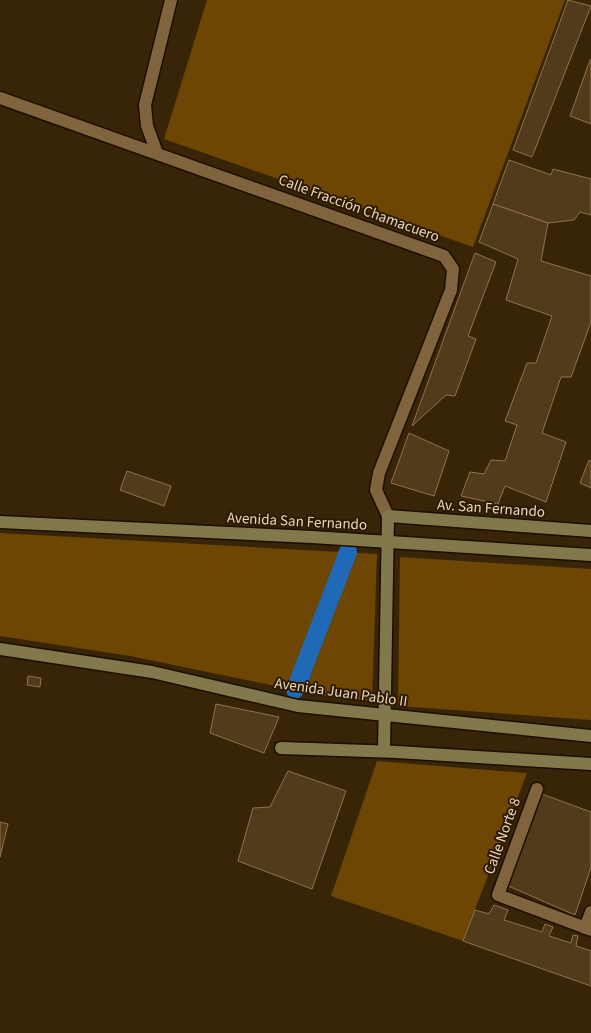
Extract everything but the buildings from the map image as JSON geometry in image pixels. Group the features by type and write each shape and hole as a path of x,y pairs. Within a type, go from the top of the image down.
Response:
{"street":[{"path":"157,154 147,126 145,105 171,0"},
{"name":"Calle Fracción Chamacuero","path":"0,98 444,256 453,269 451,290 379,473 376,490 388,516"},
{"path":"384,752 388,516"},
{"name":"Av. San Fernando","path":"388,516 591,531"},
{"name":"Avenida San Fernando","path":"0,522 312,537 591,555"},
{"name":"Avenida Juan Pablo II","path":"0,649 152,672 298,706 591,736"},
{"path":"281,748 591,764"},
{"name":"Calle Norte 8","path":"537,789 498,895 588,929"},
{"path":"588,929 591,912"}],"shaded area":[{"path":"207,0 565,0 473,247 164,139"},
{"path":"0,533 377,554 372,701 319,695 130,656 0,636"},
{"path":"400,557 591,569 591,720 398,706"},
{"path":"377,761 527,773 463,941 331,896"}],"waterway":[{"path":"302,673 295,690 348,552"}]}
